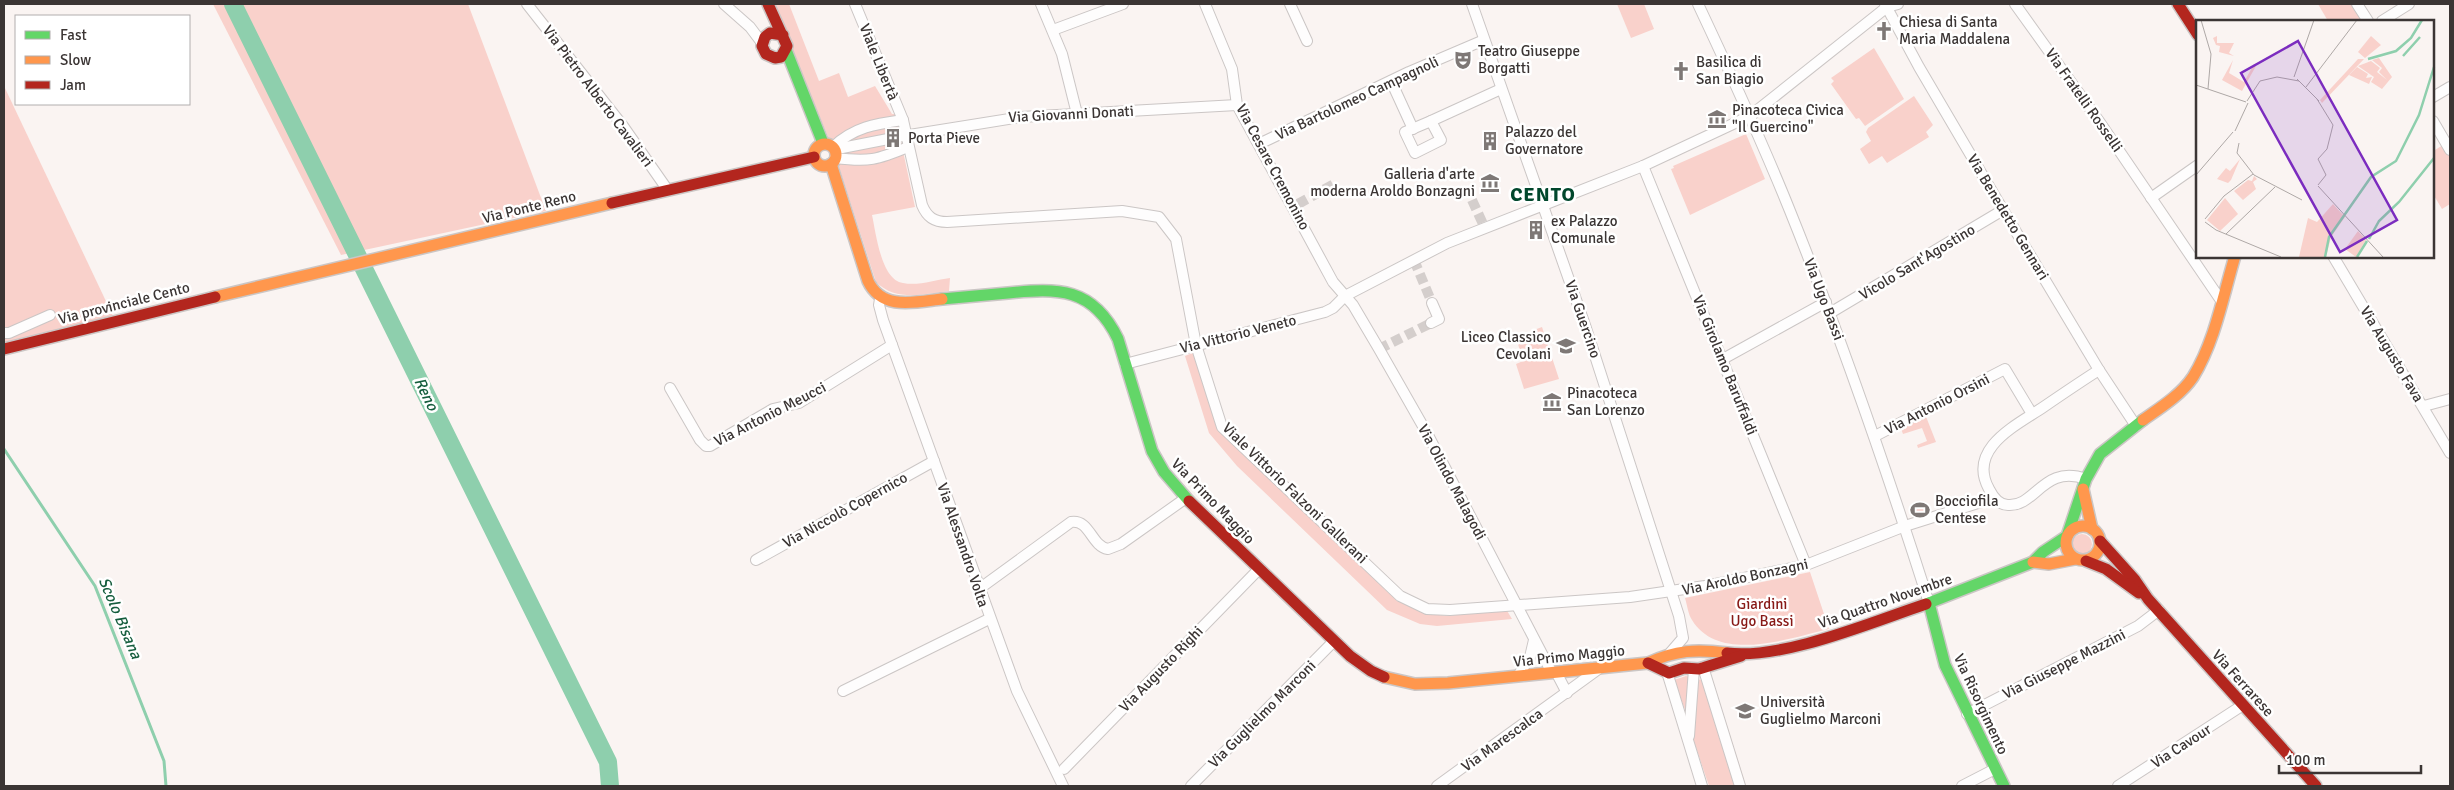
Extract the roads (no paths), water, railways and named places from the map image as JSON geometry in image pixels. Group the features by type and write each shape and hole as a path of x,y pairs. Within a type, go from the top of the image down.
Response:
{"main road":[{"path":"2178,4 2196,32"},
{"path":"769,6 787,42 786,50 795,74 833,152 868,281 873,292 880,299"},
{"path":"769,6 766,55 777,58 795,74"},
{"path":"766,37 783,35"},
{"path":"777,58 786,50"},
{"path":"814,150 833,152 821,165 814,157 814,150"},
{"name":"Via Ponte Reno","path":"252,287 667,189 814,157"},
{"path":"2085,484 2092,529 2100,541 2095,556 2081,560 2067,552 2067,536 2085,484 2100,454 2167,404 2192,378 2206,351 2234,258"},
{"name":"Via provinciale Cento","path":"4,349 252,287"},
{"name":"Via Primo Maggio","path":"880,299 900,303 1026,290 1067,292 1088,301 1105,316 1114,330 1155,459 1186,498 1334,641 1365,667 1395,681 1436,684 1648,663 1665,663"},
{"name":"Via Quattro Novembre","path":"1665,663 1681,654 1699,650 1743,655 1768,653 1790,648 1930,603 2034,562 2043,552 2078,526 2092,529"},
{"name":"Via Ferrarese","path":"2100,541 2135,580 2148,599"},
{"name":"Via Quattro Novembre","path":"2034,562 2049,564 2081,560"},
{"name":"Via Ferrarese","path":"2081,560 2106,569 2148,599 2316,786"},
{"name":"Via Risorgimento","path":"1930,603 1945,665 2004,786"},
{"path":"1698,668 1706,658 1699,650"},
{"name":"Via Quattro Novembre","path":"1665,663 1684,668 1698,668 1719,664 1743,655"}],"street":[{"name":"Via Pietro Alberto Cavalieri","path":"527,4 623,126 667,189"},
{"path":"724,4 750,27 766,37"},
{"name":"Viale Libertà","path":"855,4 903,120"},
{"path":"1041,4 1053,30 1066,68 1077,114"},
{"path":"1053,30 1123,4"},
{"name":"Via Cesare Cremonino","path":"1205,4 1232,69 1237,105 1333,282 1345,296"},
{"path":"1290,4 1307,41"},
{"name":"Via Guercino","path":"1472,4 1544,206 1600,372 1682,628 1683,638"},
{"name":"Via Ugo Bassi","path":"1698,4 1750,116 1826,302 1875,436 1930,603"},
{"path":"1886,5 1898,4"},
{"name":"Via Fratelli Rosselli","path":"2015,4 2096,116 2222,302"},
{"path":"2357,4 2367,20"},
{"path":"2384,20 2409,4"},
{"name":"Via Vittorio Veneto","path":"1125,364 1325,312 1333,308 1345,296 1447,243 1484,226 1544,206 1643,166 1750,116 1886,5"},
{"name":"Via Benedetto Gennari","path":"1886,5 1922,73 2003,210 2099,370 2136,426"},
{"name":"Via Bartolomeo Campagnoli","path":"1259,144 1391,81 1484,40"},
{"path":"1391,81 1413,129"},
{"path":"2434,96 2450,86"},
{"path":"1431,121 1441,140 1414,153 1405,132 1501,89"},
{"name":"Via Giovanni Donati","path":"833,152 897,137 1000,119 1237,105"},
{"path":"903,120 897,137 908,147 883,157 859,161 833,152 852,132 869,125 903,120"},
{"path":"2434,123 2450,150"},
{"name":"Viale Vittorio Falzoni Gallerani","path":"908,147 924,211 930,218 937,221 1122,211 1159,217 1176,239 1196,345 1222,427 1400,596 1427,609 1450,610 1516,605"},
{"name":"Via Girolamo Baruffaldi","path":"1643,166 1723,359 1774,492 1806,565"},
{"path":"2151,198 2196,166"},
{"name":"Vicolo Sant'Agostino","path":"1830,313 2003,210"},
{"name":"Via Augusto Fava","path":"2335,258 2450,453"},
{"name":"Via Olindo Malagodi","path":"1345,296 1380,349 1428,435 1534,640 1554,673"},
{"name":"Via Alessandro Volta","path":"880,299 880,311 989,620 1016,691 1063,786"},
{"path":"1723,359 1826,302"},
{"path":"1431,323 1439,319 1432,303"},
{"path":"4,332 9,333 50,315"},
{"name":"Via Antonio Meucci","path":"670,388 700,440 706,446 710,446 772,409 798,403 892,345"},
{"name":"Via Antonio Orsini","path":"1875,436 2005,369 2032,414"},
{"path":"2085,484 2072,474 2061,476 2014,505 2001,503 1994,498 1984,476 1986,455 2002,434 2099,370"},
{"path":"2424,406 2450,399"},
{"name":"Via Niccolò Copernico","path":"756,560 934,460"},
{"path":"979,590 1071,522 1077,521 1082,524 1099,545 1108,549 1120,544 1186,498"},
{"name":"Via Aroldo Bonzagni","path":"1516,605 1670,593 1806,565 1905,526 1994,498"},
{"name":"Via Augusto Righi","path":"1064,768 1259,569"},
{"name":"Via Giuseppe Mazzini","path":"1968,714 2138,626 2159,610"},
{"path":"843,691 989,620"},
{"path":"1699,650 1683,638 1665,663 1702,786"},
{"path":"1518,676 1530,657 1534,640"},
{"name":"Via Guglielmo Marconi","path":"1191,786 1334,641"},
{"name":"Via Marescalca","path":"1437,786 1601,668"},
{"path":"1688,742 1698,668"},
{"path":"1698,668 1740,786"},
{"path":"1554,673 1567,693"},
{"name":"Via Cavour","path":"2118,786 2243,705"},
{"path":"1962,786 1995,769"}],"waterway":[{"name":"Reno","path":"233,4 608,762 610,786"},
{"name":"Scolo Bisana","path":"4,449 95,586 164,761 166,786"}],"tunnel":[{"path":"1298,204 1336,183"},
{"path":"1472,200 1483,224"},
{"path":"1414,260 1432,303"},
{"path":"1379,349 1431,323"}],"place":[{"name":"Chiesa di Santa Maria Maddalena","path":"1884,31"},
{"name":"Teatro Giuseppe Borgatti","path":"1463,60"},
{"name":"Basilica di San Biagio","path":"1681,71"},
{"name":"Pinacoteca Civica \"Il Guercino\"","path":"1717,119"},
{"name":"Porta Pieve","path":"893,138"},
{"name":"Palazzo del Governatore","path":"1490,141"},
{"name":"Galleria d'arte moderna Aroldo Bonzagni","path":"1490,183"},
{"name":"ex Palazzo Comunale","path":"1536,230"},
{"name":"Liceo Classico Cevolani","path":"1566,346"},
{"name":"Pinacoteca San Lorenzo","path":"1552,402"},
{"name":"Bocciofila Centese","path":"1920,510"},
{"name":"Università Guglielmo Marconi","path":"1745,711"}],"district":[{"name":"CENTO","path":"1543,194"}],"park label":[{"name":"Giardini Ugo Bassi","path":"1762,612"}]}
